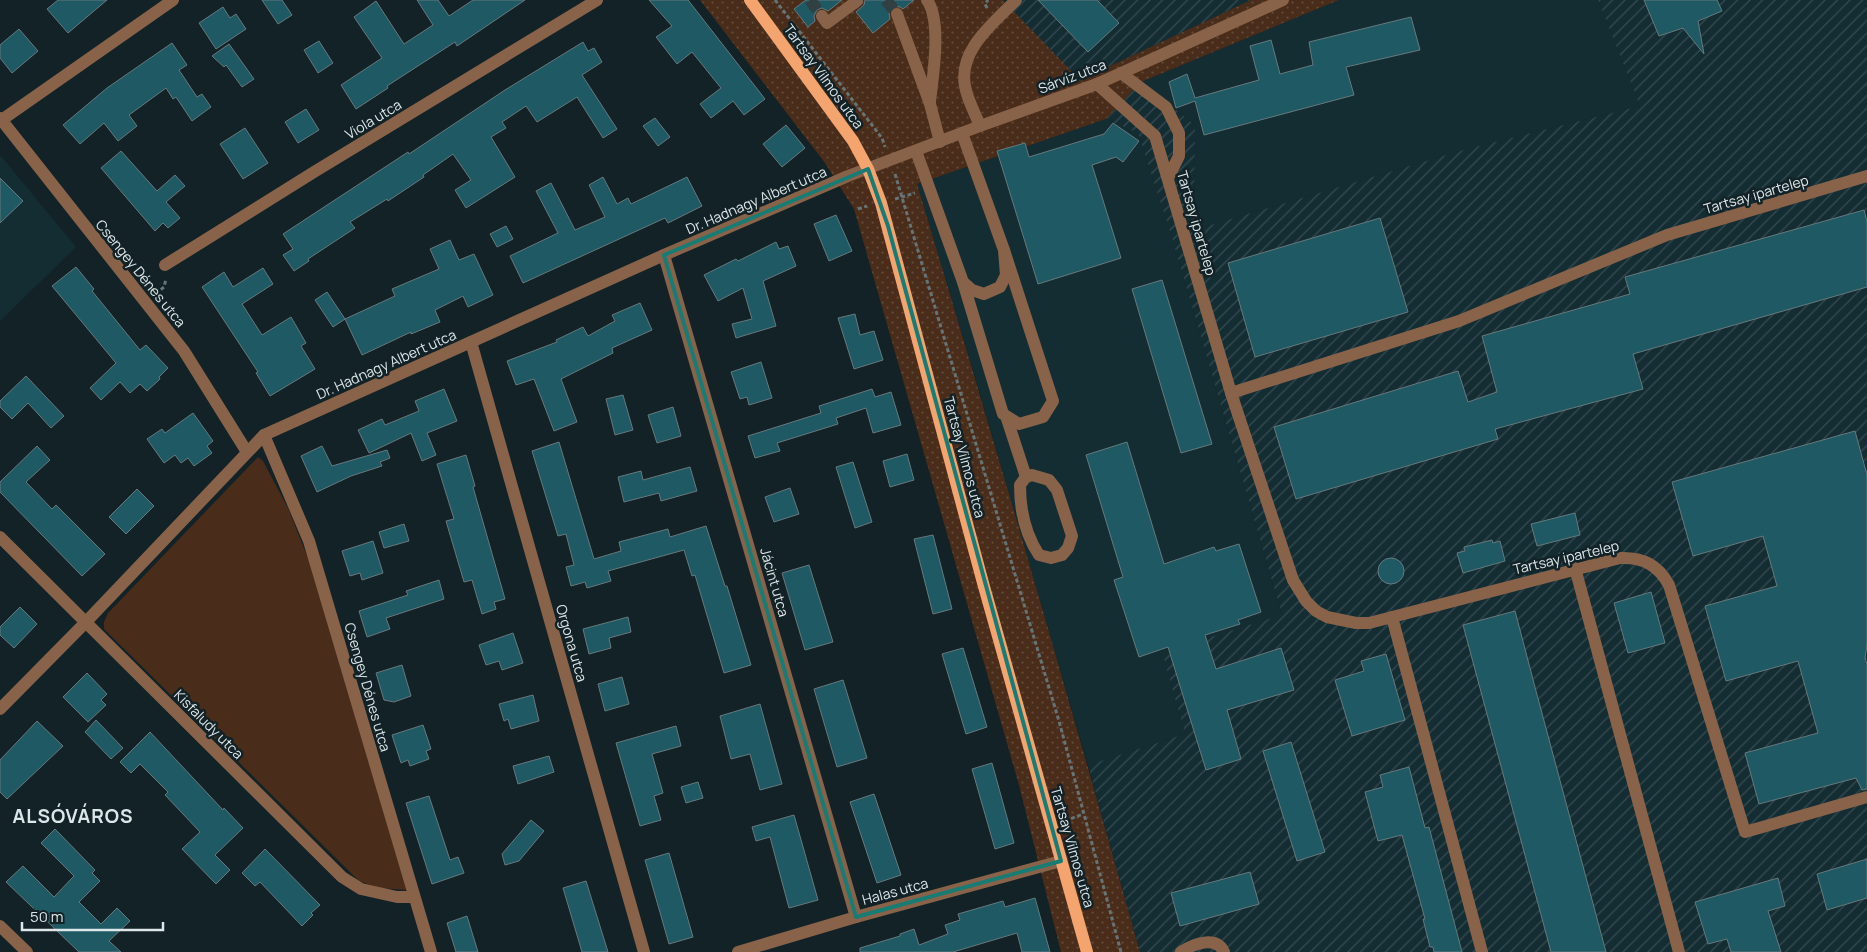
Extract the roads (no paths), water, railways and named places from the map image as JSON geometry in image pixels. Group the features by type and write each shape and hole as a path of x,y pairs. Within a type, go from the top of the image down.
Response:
{"main road":[{"name":"Tartsay Vilmos utca","path":"750,0 853,141 868,169 888,226 980,573 1087,952"}],"street":[{"path":"0,119 173,0"},
{"name":"Viola utca","path":"168,263 597,0"},
{"path":"927,0 932,7 936,52 930,104"},
{"path":"980,126 965,88 964,79 968,57 982,36 1016,0"},
{"name":"Sárvíz utca","path":"868,169 1097,84 1283,0"},
{"path":"822,16 827,23 850,3"},
{"path":"897,14 930,104 940,142"},
{"path":"1121,72 1166,107 1179,133 1179,156 1168,178"},
{"name":"Tartsay ipartelep","path":"1097,84 1155,136 1231,393 1274,528 1299,592 1316,610 1327,617 1340,621 1356,624 1369,623 1575,568 1620,558 1633,558 1645,561 1664,575 1670,585 1745,832 1867,797"},
{"name":"Csengey Dénes utca","path":"0,119 184,351 247,452"},
{"path":"916,151 963,282 1003,414 1019,424 1043,417 1053,401 1004,250 962,133"},
{"name":"Dr. Hadnagy Albert utca","path":"0,709 86,623 264,436 664,255 868,169"},
{"name":"Tartsay ipartelep","path":"1231,393 1459,321 1667,236 1867,176"},
{"path":"963,282 972,290 984,294 1000,287 1006,275 1004,250"},
{"name":"Jácint utca","path":"664,255 856,917"},
{"name":"Orgona utca","path":"471,342 644,952"},
{"path":"1006,416 1026,477"},
{"name":"Csengey Dénes utca","path":"264,436 309,541 431,952"},
{"path":"1032,475 1049,480 1057,490 1072,536 1068,548 1062,555 1051,558 1039,555 1032,544 1020,506 1020,484 1026,477 1032,475"},
{"name":"Kisfaludy utca","path":"0,537 342,877 361,890 397,897 414,897"},
{"path":"1575,568 1679,952"},
{"path":"1392,617 1482,952"},
{"name":"Halas utca","path":"738,952 856,917 1061,862"},
{"path":"0,926 27,952"},
{"path":"1181,952 1205,942 1212,942 1219,944 1224,952"}],"tunnel":[{"path":"810,0 822,16"},
{"path":"886,0 897,14"}],"district":[{"name":"ALSÓVÁROS","path":"73,816"}]}
